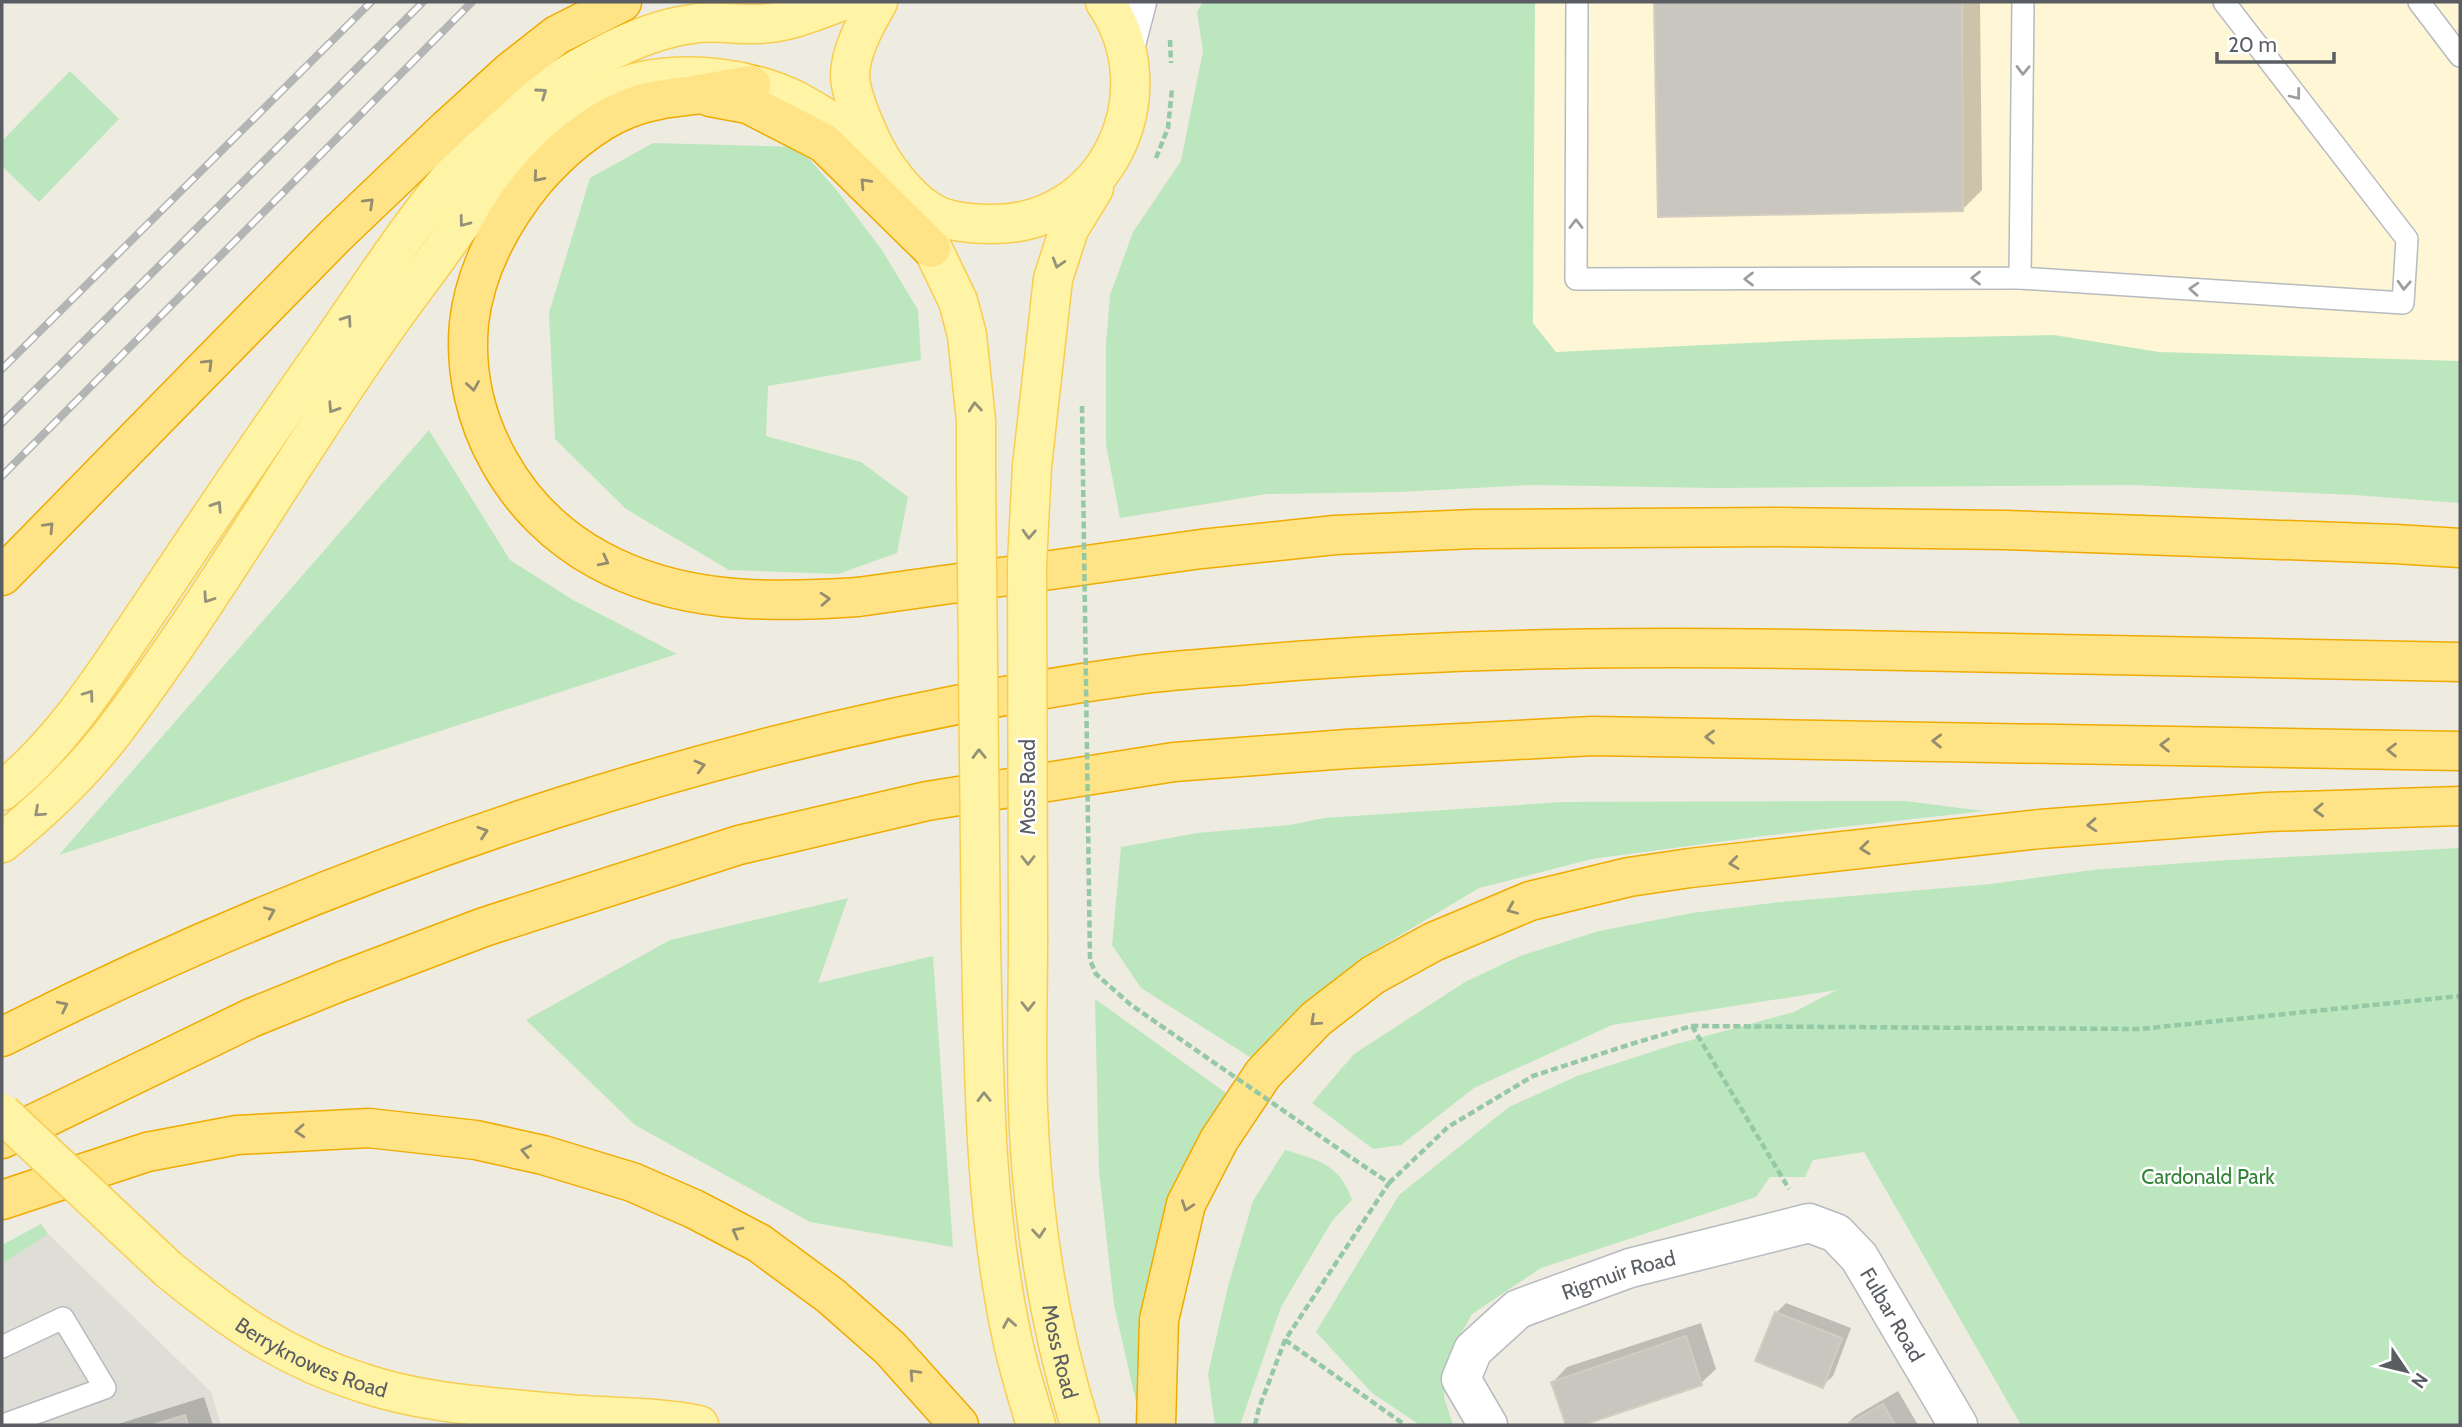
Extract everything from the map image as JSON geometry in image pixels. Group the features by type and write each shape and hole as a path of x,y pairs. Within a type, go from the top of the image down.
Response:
{"highway":[{"path":"2,576 335,236 447,129 511,71 557,35 622,2"},
{"path":"751,85 656,99 624,110 584,134 544,170 520,197 500,228 476,291 469,323 470,372 476,408 494,456 523,500 559,532 599,560 649,582 702,596 791,601 858,597 1201,549 1335,536 1474,529 1789,527 2005,530 2460,548"},
{"path":"694,95 748,104 824,143 931,248"},
{"path":"2,1037 70,1002 272,911 470,836 638,782 939,708 1147,674 1365,655 1530,649 1744,648 2460,662"},
{"path":"2,1139 251,1018 484,927 739,845 954,796 1174,762 1348,749 1593,736 2460,751"},
{"path":"1156,1425 1159,1320 1186,1204 1219,1140 1263,1074 1316,1019 1373,975 1433,942 1530,901 1629,877 1690,868 2040,829 2267,812 2460,806"},
{"path":"2,1200 147,1152 237,1135 369,1128 476,1140 543,1155 632,1182 695,1209 759,1243 831,1296 890,1348 959,1425"}],"main road":[{"path":"2,791 47,748 87,698 225,494 399,246 484,141 524,105 561,79 634,41 692,23 778,22 839,2"},
{"path":"878,2 860,34 850,76 860,117 877,152 906,190 929,211 944,218 977,224 1021,222 1043,215 1081,192 1110,159 1123,132 1130,103 1131,73 1126,44 1115,17 1105,2"},
{"path":"2,843 75,779 114,731 182,637 387,324 509,166 542,138 586,106 640,81 707,77 751,85 794,100 877,152"},
{"name":"Moss Road","path":"1080,1425 1051,1318 1040,1245 1028,1110 1027,564 1032,466 1053,279 1069,229 1110,159"},
{"name":"Moss Road","path":"906,190 958,301 967,335 976,421 984,1118 993,1219 1011,1334 1036,1425"},
{"name":"Berryknowes Road","path":"2,1113 167,1269 238,1324 313,1364 365,1384 424,1398 475,1406 699,1425"}],"street":[{"path":"1126,44 1137,2"},
{"name":"Rigmuir Road","path":"1488,1425 1461,1379 1473,1350 1518,1309 1630,1268 1809,1223"},
{"name":"Fulbar Road","path":"1809,1223 1836,1233 1859,1257 1958,1425"}],"lane":[{"path":"1577,2 1576,279 2020,278 2403,303 2407,239 2224,2"},
{"path":"2020,278 2024,2"},
{"path":"2419,2 2460,56"},
{"path":"2,1347 62,1318 105,1388 3,1425"}],"path":[{"path":"1082,406 1090,960 1096,974 1131,1005 1389,1183"},
{"path":"1255,1425 1285,1340 1389,1183 1448,1127 1533,1076 1692,1026 2140,1029 2460,996"},
{"path":"1692,1026 1809,1223"},
{"path":"1285,1340 1405,1425"}],"shaded area":[{"path":"1270,2 2460,2 2460,411 1529,380"},
{"path":"48,1234 211,1392 221,1425 2,1425 2,1264"}],"green space":[{"path":"1203,2 1535,2 1533,323 1556,352 1812,340 2054,335 2159,352 2460,361 2460,503 2354,495 2132,485 1718,488 1533,485 1399,492 1267,494 1120,518 1106,444 1106,345 1110,295 1133,232 1181,161 1203,51 1197,12"},
{"path":"70,71 119,119 39,202 2,166 2,141"},
{"path":"653,143 799,147 838,192 882,250 918,310 921,360 768,386 766,436 861,462 908,497 897,553 838,574 729,570 626,509 555,439 549,313 590,178"},
{"path":"429,430 510,560 573,600 677,654 59,855"},
{"path":"1905,801 1984,811 1592,859 1479,888 1369,954 1308,1014 1253,1059 1141,988 1112,945 1121,847 1197,833 1290,825 1324,818 1563,802"},
{"name":"Cardonald Park","path":"2460,848 2460,1425 2021,1425 1864,1152 1813,1160 1805,1177 1770,1177 1756,1197 1541,1268 1472,1314 1448,1357 1444,1397 1453,1425 1420,1425 1372,1393 1316,1332 1399,1195 1509,1107 1577,1076 1673,1045 1794,1012 1837,990 1612,1025 1474,1088 1401,1145 1373,1149 1312,1103 1354,1054 1465,982 1520,956 1599,931 1692,913 1781,902 1991,884 2092,870"},
{"path":"848,898 818,983 933,956 953,1247 810,1222 635,1125 526,1020 670,940"},
{"path":"1095,999 1233,1098 1156,1268 1136,1402 1114,1305 1099,1171"},
{"path":"1285,1150 1326,1165 1341,1178 1352,1200 1332,1221 1281,1307 1240,1425 1215,1425 1208,1374 1228,1286 1253,1201"},
{"path":"41,1224 48,1234 2,1264 2,1245"}],"building":[{"path":"1654,2 1962,2 1963,211 1658,217"},
{"path":"1775,1312 1842,1338 1823,1388 1755,1361"},
{"path":"1686,1336 1702,1385 1583,1425 1566,1425 1551,1382"},
{"path":"1883,1404 1895,1425 1847,1425"},
{"path":"185,1415 188,1425 153,1425"}],"railway":[{"path":"2,369 371,2"},
{"path":"2,423 423,2"},
{"path":"2,476 472,2"}]}
